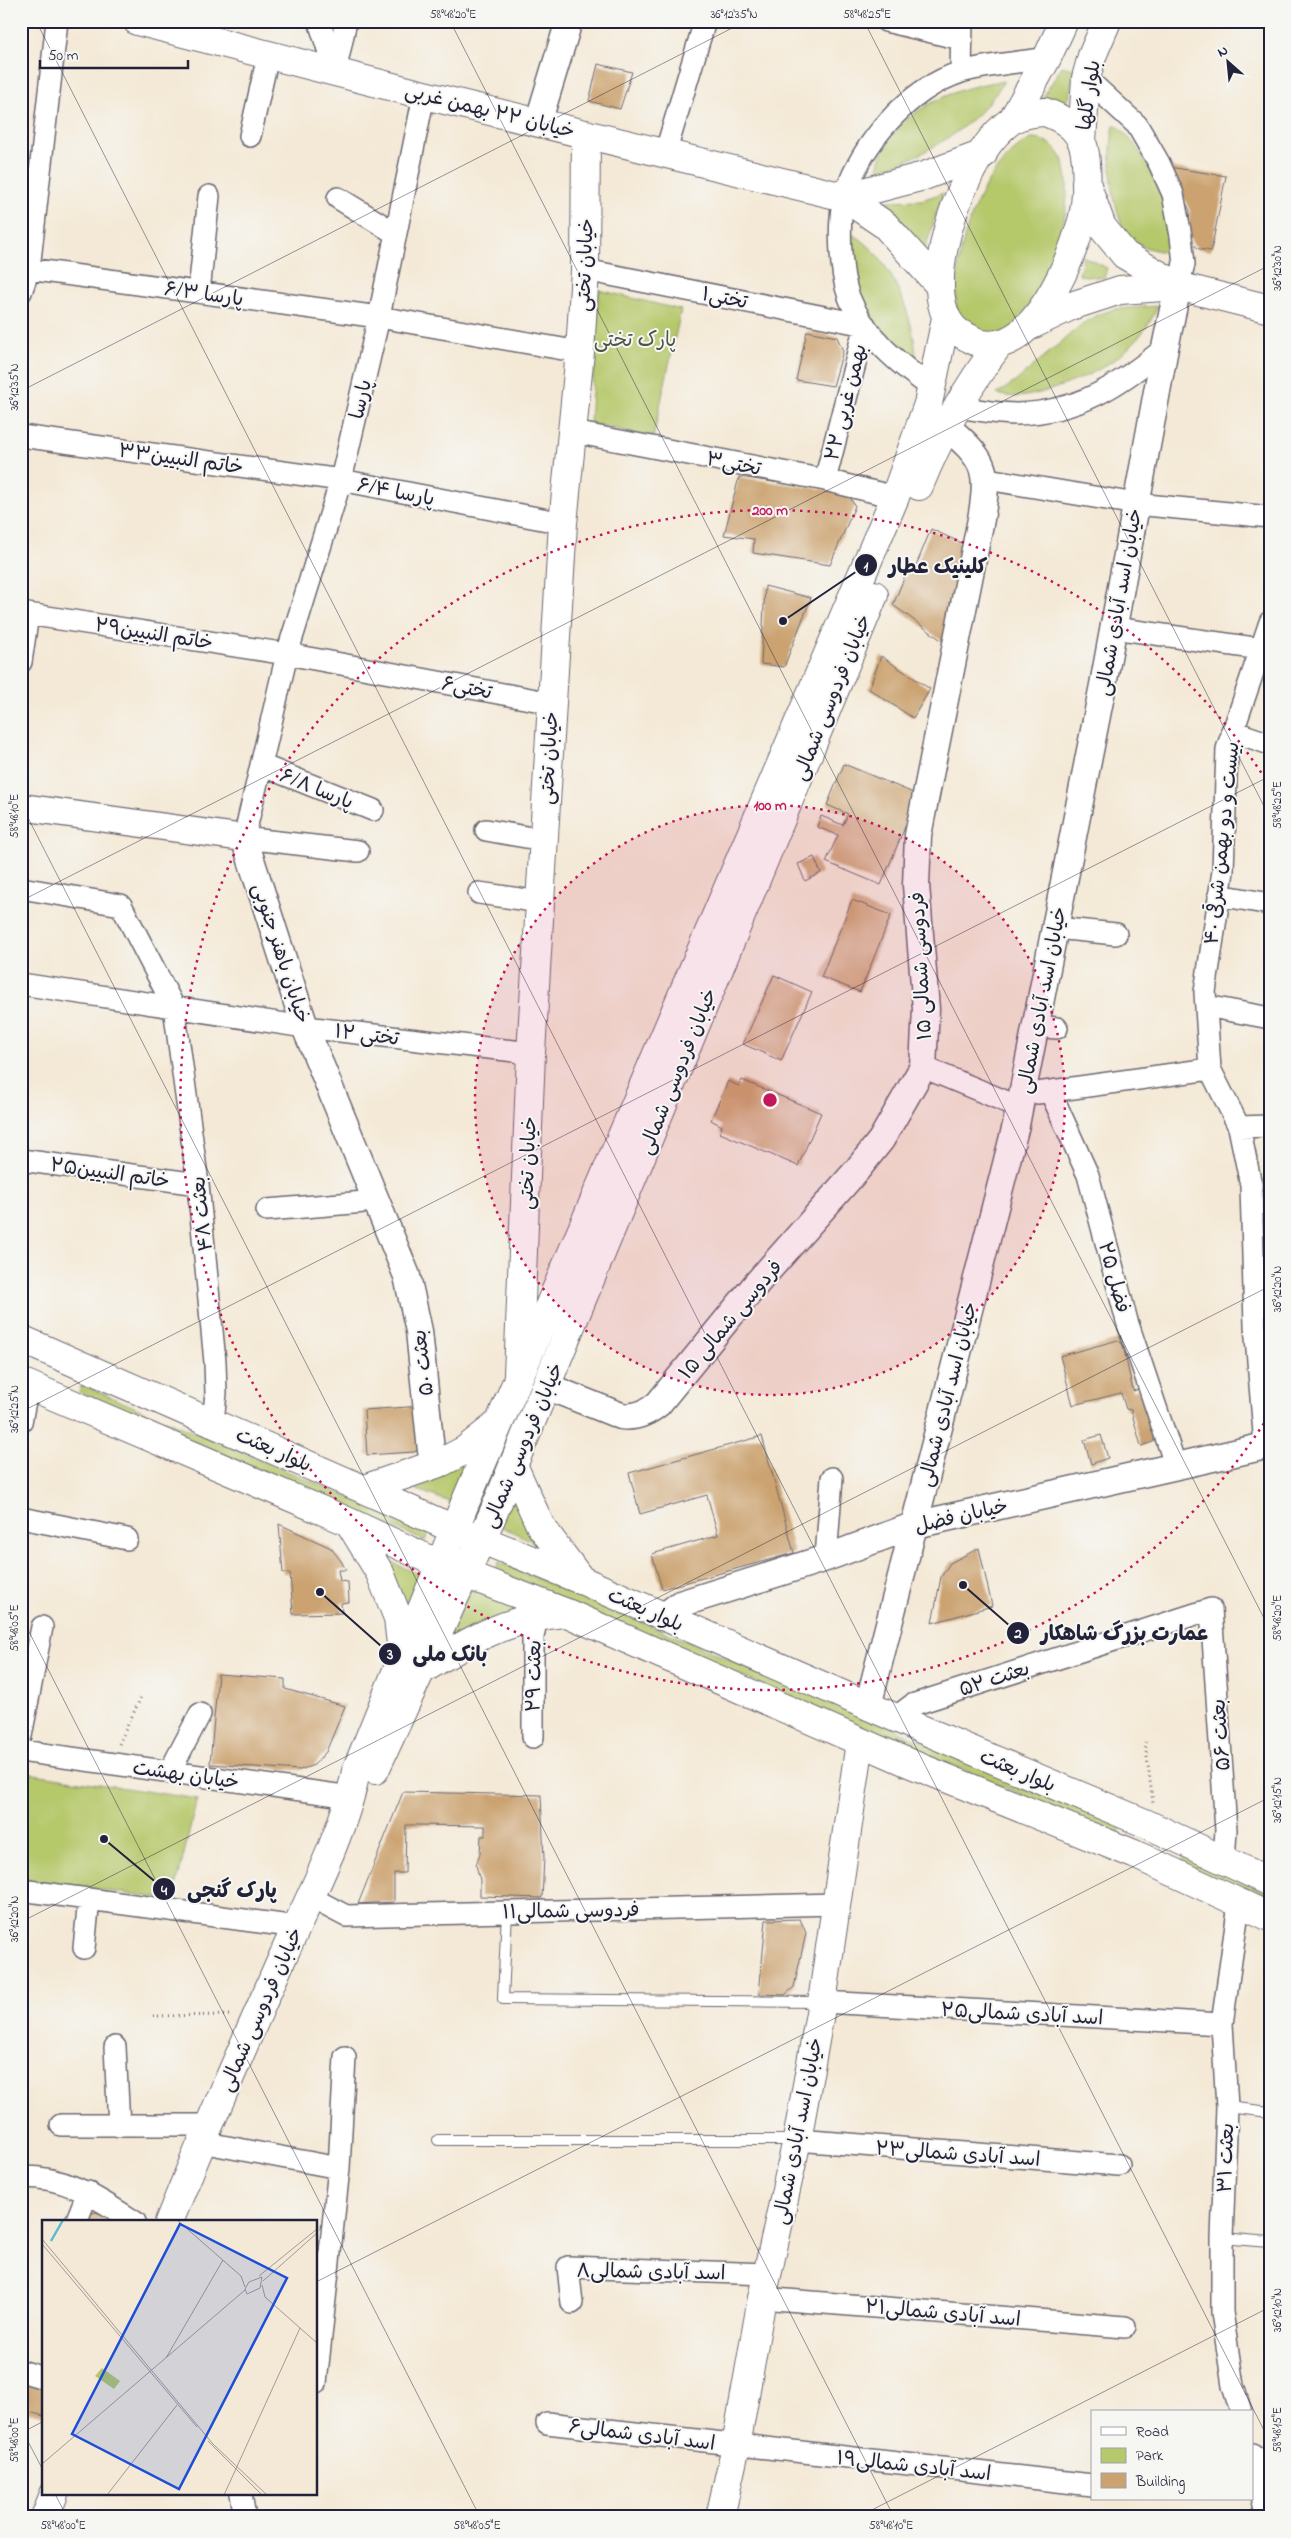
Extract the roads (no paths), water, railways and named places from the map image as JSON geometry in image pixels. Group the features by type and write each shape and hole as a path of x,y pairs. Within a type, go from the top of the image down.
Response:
{"main road":[{"name":"خیابان ۲۲ بهمن غربی","path":"137,21 191,27 268,56 844,197 885,225 940,286"},
{"name":"بلوار گلها","path":"1086,183 1085,157 1082,142 1089,67 1107,21"},
{"path":"1089,67 1082,57 1064,50 1056,40 1014,118 1001,129 964,184 950,219 942,261 941,302 946,318 961,334 982,344 1000,343 1025,328 1071,306 1120,290 1178,286"},
{"path":"1014,118 1029,113 1045,112 1060,118 1073,128 1082,142"},
{"name":"خیابان تختی","path":"518,1383 531,1054 540,902 563,523 580,352 585,270 586,134"},
{"name":"خیابان ۲۲ بهمن غربی","path":"844,197 924,176 983,154"},
{"path":"1086,183 1102,227 1125,255 1178,286 1270,309"},
{"path":"1025,328 1038,316 1065,272 1082,219 1086,183"},
{"name":"خیابان فردوسی شمالی","path":"170,2220 205,2133 297,1927 351,1797 370,1780 413,1663 439,1564 518,1383 895,497 914,448 932,388 946,318"},
{"name":"خیابان فردوسی شمالی","path":"413,1663 466,1575 482,1540 951,416 1000,343"},
{"path":"24,1384 32,1343"},
{"name":"بلوار بعثت","path":"32,1343 455,1529 581,1580 894,1718 1146,1824 1270,1882"},
{"name":"بلوار بعثت","path":"24,1384 349,1522 439,1564 567,1613 860,1742 1134,1854 1270,1917"},
{"path":"364,1489 442,1462 465,1450 502,1420"},
{"path":"514,1465 540,1525 581,1580"},
{"path":"349,1522 380,1572 413,1663 506,1624 537,1616 567,1613"},
{"path":"637,1643 656,1614"},
{"name":"خیابان اسد آبادی شمالی","path":"720,2517 736,2446 765,2286 798,2140 822,2002 860,1742"},
{"path":"1134,1854 1146,1824"},
{"path":"45,2517 53,2496"}],"street":[{"path":"21,292 57,21"},
{"path":"318,21 335,71"},
{"path":"335,71 346,21"},
{"path":"538,123 569,21"},
{"path":"665,154 705,21"},
{"path":"886,21 962,30 961,72"},
{"path":"932,388 893,359 865,325 849,296 840,248 844,197 865,152 898,112 930,88 961,72 1056,40"},
{"path":"250,136 268,56"},
{"path":"1089,67 1137,125 1159,163 1173,194 1184,264 1178,286"},
{"name":"پارسا","path":"244,838 287,654 341,480 379,317 424,95"},
{"path":"199,292 208,196"},
{"path":"338,198 395,233"},
{"name":"پارسا ۶/۳","path":"25,268 379,317 580,352"},
{"name":"تختی۱","path":"585,270 865,325"},
{"name":"خیابان اسد آبادی شمالی","path":"868,1706 1020,1101 1046,1027 1055,928 1178,286"},
{"name":"۲۲ بهمن غربی","path":"825,480 865,325"},
{"path":"1165,348 1124,381 1091,398 1049,412 951,416 987,478 1136,504 1270,517"},
{"name":"تختی۳","path":"573,432 825,480 895,497"},
{"name":"خاتم النبیین۳۳","path":"21,436 341,480"},
{"name":"فردوسی شمالی ۱۵","path":"546,1386 621,1416 630,1417 643,1414 658,1404 757,1283 857,1170 881,1140 923,1067 926,1009 916,885 918,835 981,519 987,478"},
{"name":"پارسا ۶/۴","path":"341,480 563,523"},
{"path":"21,662 25,613"},
{"name":"خاتم النبیین۲۹","path":"25,613 287,654 383,672"},
{"name":"بیست و دو بهمن شرقی ۴۰","path":"1210,1069 1205,992 1223,871 1227,749 1270,622"},
{"path":"1114,628 1261,649"},
{"name":"تختی۶","path":"383,672 552,703"},
{"path":"1232,731 1270,744"},
{"name":"پارسا ۶/۸","path":"261,765 373,810"},
{"path":"21,807 244,838 358,851"},
{"path":"486,830 544,840"},
{"name":"خیابان باهنر جنوبی","path":"244,838 305,1027 407,1276"},
{"name":"بعثت ۴۸","path":"21,888 121,905 174,1007 198,1184 215,1362 216,1393 213,1422"},
{"path":"479,893 540,902"},
{"path":"1219,895 1270,904"},
{"path":"1055,928 1116,934"},
{"name":"تختی ۱۲","path":"21,984 305,1027 531,1054"},
{"path":"1206,1006 1270,1018"},
{"path":"923,1067 1020,1101 1050,1091 1210,1069 1239,1127 1251,1185 1255,1325 1268,1445"},
{"name":"فضل ۲۵","path":"1050,1091 1088,1175 1127,1321 1176,1466"},
{"path":"1239,1127 1270,1126"},
{"name":"خاتم النبیین۲۵","path":"21,1160 198,1184"},
{"path":"267,1210 377,1201"},
{"name":"بعثت ۵۰","path":"407,1276 419,1331 431,1451"},
{"path":"21,1422 24,1384"},
{"name":"خیابان فضل","path":"656,1614 680,1604 826,1558 915,1525 1268,1445"},
{"path":"826,1558 832,1478"},
{"path":"21,1518 128,1539"},
{"name":"بعثت ۵۲","path":"894,1718 912,1705 1211,1609"},
{"name":"بعثت ۵۶","path":"1211,1609 1226,1830 1224,1862"},
{"name":"بعثت ۲۹","path":"532,1737 532,1637 537,1616"},
{"path":"21,1736 42,1627"},
{"path":"169,1773 200,1714"},
{"name":"خیابان بهشت","path":"21,1751 351,1797"},
{"path":"21,1890 297,1927"},
{"name":"فردوسی شمالی۱۱","path":"310,1897 346,1916 837,1904"},
{"path":"84,1948 89,1899"},
{"name":"بعثت ۳۱","path":"1239,1904 1222,2024 1227,2108 1222,2238 1222,2312 1234,2386 1240,2410"},
{"name":"اسد آبادی شمالی۲۵","path":"822,2002 1222,2024"},
{"path":"115,2047 119,2126"},
{"path":"318,2365 340,2168 346,2057"},
{"path":"61,2125 119,2126 205,2133 340,2168"},
{"name":"اسد آبادی شمالی۲۳","path":"798,2140 1119,2165"},
{"path":"21,2177 55,2178 88,2192 132,2220"},
{"path":"77,2220 88,2192"},
{"name":"اسد آبادی شمالی۸","path":"572,2302 568,2267 765,2286"},
{"name":"اسد آبادی شمالی۲۱","path":"765,2286 1125,2327"},
{"path":"21,2371 42,2377"},
{"name":"اسد آبادی شمالی۶","path":"547,2423 736,2446"},
{"name":"اسد آبادی شمالی۱۹","path":"736,2446 1091,2485"},
{"path":"1254,2462 1267,2517"},
{"path":"241,2496 245,2517"}],"lane":[{"path":"507,1911 503,1999 822,2002"},
{"path":"1227,2108 1270,2112"},
{"path":"438,2140 798,2140"},
{"path":"1222,2238 1270,2242"}],"place":[{"name":"کلینیک عطار","path":"783,621"},
{"name":"عمارت بزرگ شاهکار","path":"963,1585"},
{"name":"بانک ملی","path":"320,1592"},
{"name":"پارک گنجی","path":"104,1839"}],"park label":[{"name":"پارک تختی","path":"635,339"}]}
